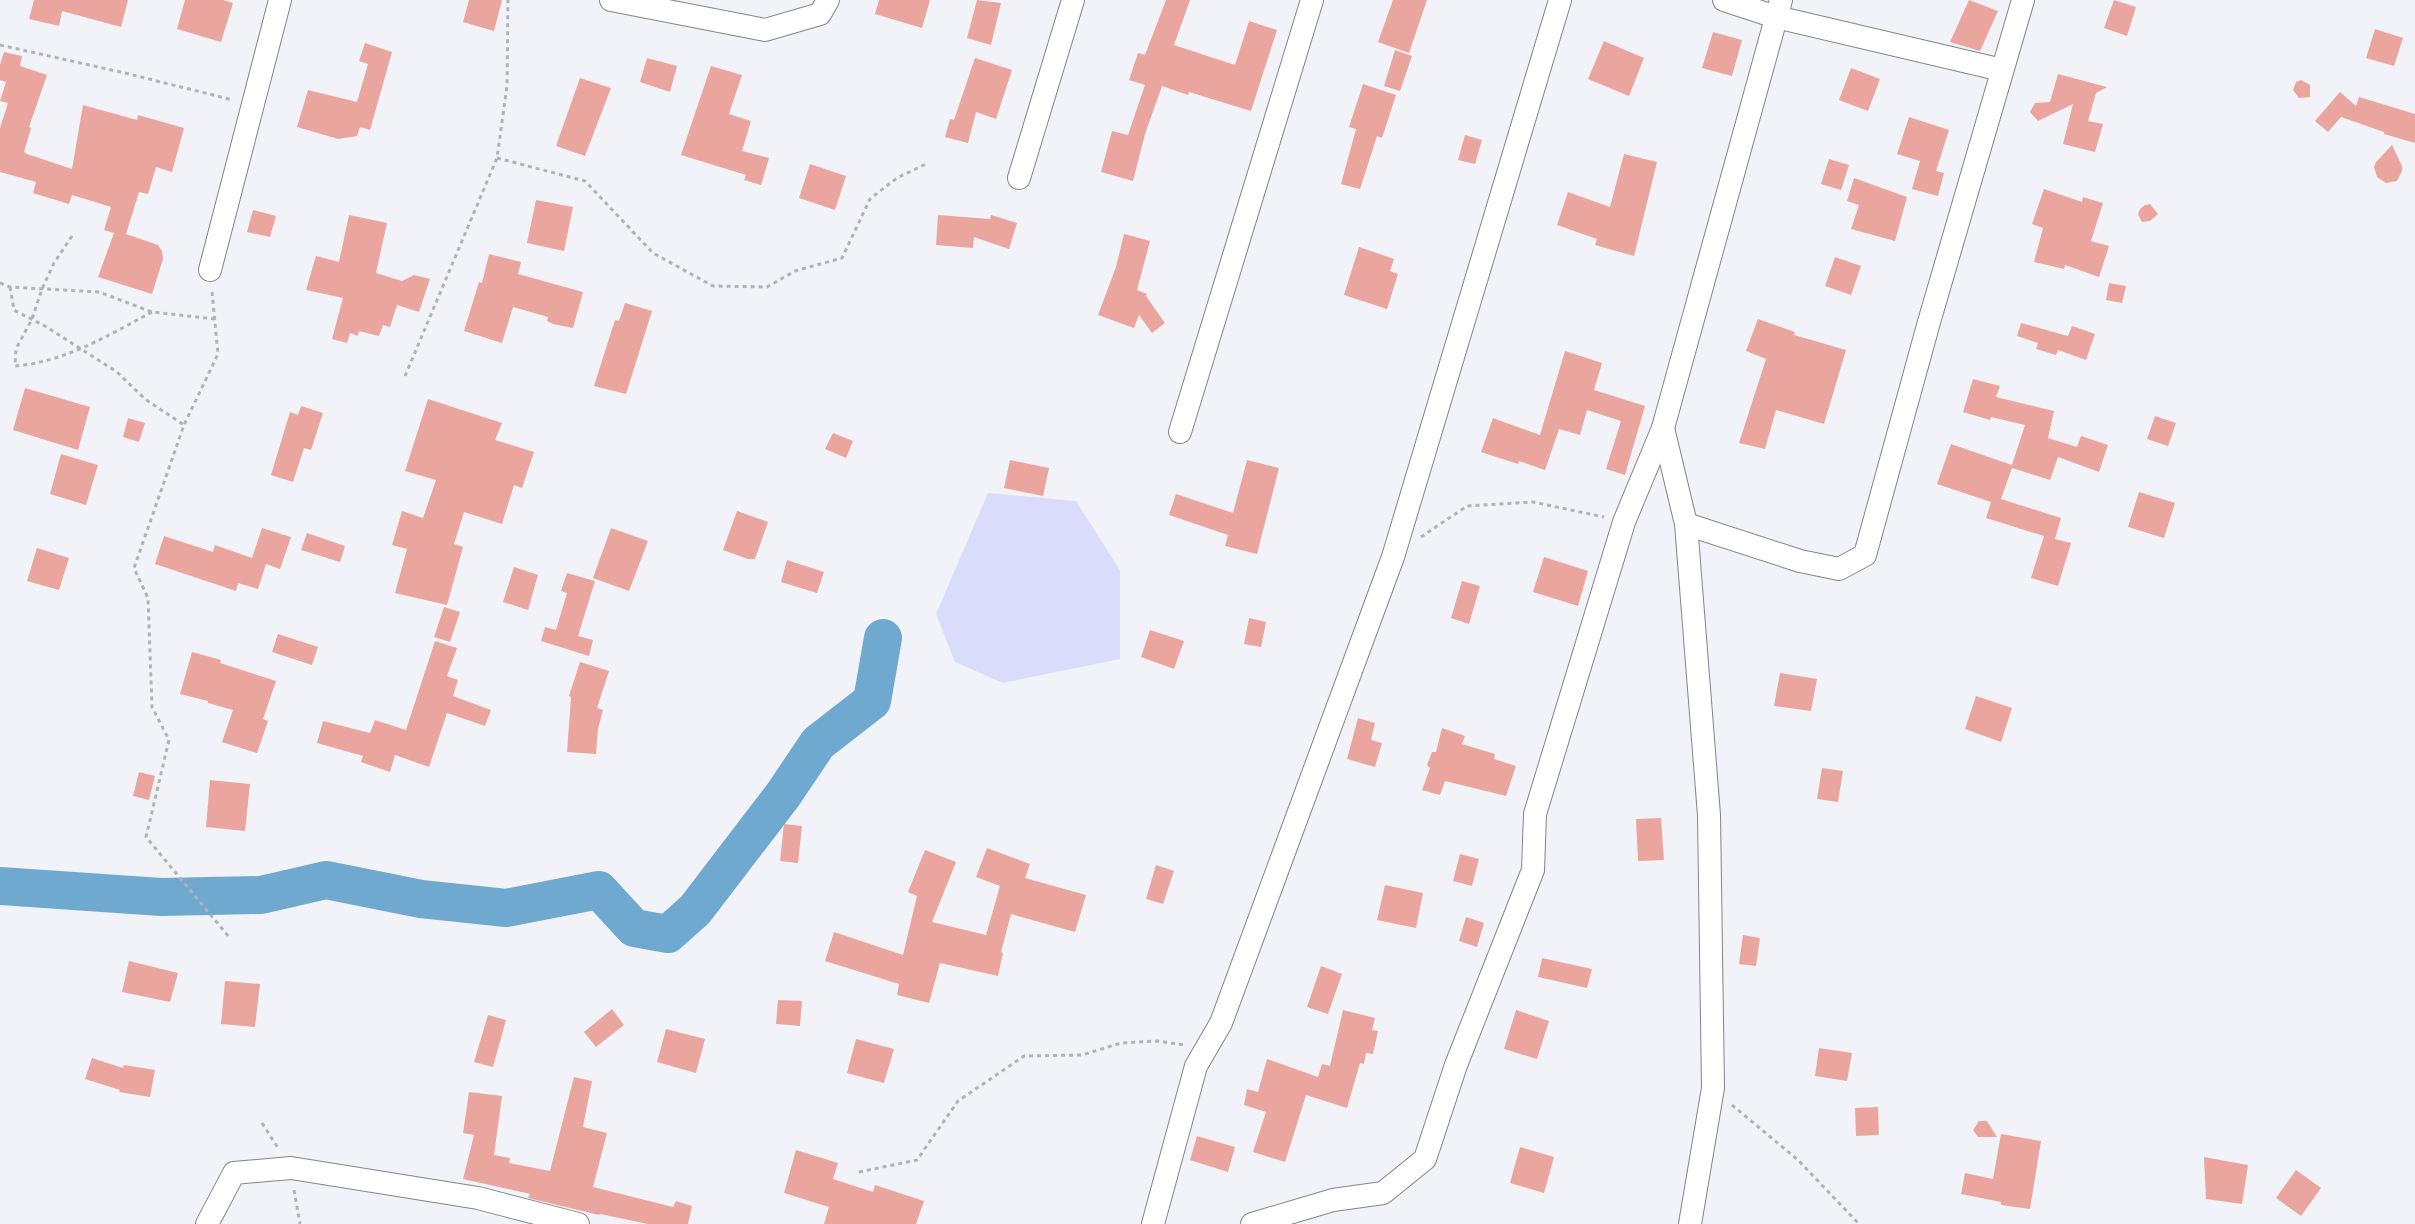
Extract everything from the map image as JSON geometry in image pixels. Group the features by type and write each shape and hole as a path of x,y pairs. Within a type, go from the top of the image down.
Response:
{"street":[{"path":"210,270 280,0"},
{"path":"611,0 765,30 820,14 828,0"},
{"path":"1019,178 1073,0"},
{"path":"1180,432 1312,0"},
{"path":"1153,1224 1196,1066 1221,1023 1393,557 1560,0"},
{"path":"1724,0 1779,8 2002,70"},
{"path":"1686,524 1800,561 1840,569 1865,555 1929,322 2022,0"},
{"path":"1252,1224 1333,1200 1383,1193 1425,1158 1456,1065 1533,870 1535,814 1624,522 1663,428 1779,8"},
{"path":"1663,428 1686,524 1709,815 1713,1088 1690,1224"},
{"path":"207,1224 234,1173 291,1168 478,1198 578,1224"}],"path":[{"path":"405,376 496,158 507,86 508,0"},
{"path":"0,45 125,72 253,105"},
{"path":"496,158 585,182 653,253 713,286 767,287 795,271 842,258 870,199 897,178 926,164"},
{"path":"72,236 54,263 42,288 32,319 16,349 15,366 33,365 81,349 152,312"},
{"path":"210,270 218,354 184,425 134,568 148,598 152,707 169,740 146,837 229,937"},
{"path":"0,283 10,287 99,292 152,312 214,319"},
{"path":"10,287 14,310 32,319 117,372 145,399 184,425"},
{"path":"1393,557 1467,506 1533,502 1624,522"},
{"path":"859,1172 917,1160 958,1101 1024,1056 1082,1055 1130,1043 1158,1041 1186,1045"},
{"path":"1713,1088 1798,1160 1859,1224"}],"shaded area":[{"path":"988,493 1076,501 1120,570 1120,659 1003,683 955,662 936,614"}],"building":[{"path":"34,0 128,0 121,27 62,11 59,26 29,19"},
{"path":"185,0 223,0 233,3 221,42 177,29"},
{"path":"469,0 502,0 494,31 463,22"},
{"path":"879,0 930,0 922,28 875,14"},
{"path":"977,0 1001,3 991,45 967,38"},
{"path":"1166,0 1190,0 1174,45 1235,65 1249,21 1277,30 1251,111 1189,92 1188,95 1162,86 1145,134 1133,181 1101,172 1112,131 1128,135 1145,85 1129,80 1138,53 1145,55"},
{"path":"1393,0 1427,0 1409,53 1378,42"},
{"path":"1969,0 1998,11 1980,51 1950,42"},
{"path":"2114,0 2136,7 2127,36 2104,28"},
{"path":"2375,29 2403,38 2394,66 2366,58"},
{"path":"1713,32 1742,40 1732,76 1702,68"},
{"path":"1604,41 1644,58 1629,96 1588,79"},
{"path":"365,43 392,52 370,130 360,127 357,136 338,139 297,127 308,90 357,102 368,64 359,61"},
{"path":"1395,50 1412,56 1400,91 1384,86"},
{"path":"4,52 22,56 20,66 47,75 29,127 31,128 24,152 27,154 72,169 83,105 137,120 138,115 184,128 172,172 156,167 148,194 139,192 126,234 158,245 162,251 163,259 152,294 98,277 114,233 104,230 111,207 72,195 69,204 33,193 36,182 0,172 0,128 8,103 0,101 6,82 0,80 0,65"},
{"path":"647,58 677,66 670,92 640,82"},
{"path":"975,58 1012,70 996,119 976,112 968,143 945,137 950,119 954,120"},
{"path":"711,66 742,75 729,114 751,121 742,151 769,158 761,185 744,180 746,175 681,155"},
{"path":"1851,68 1880,79 1868,111 1839,100"},
{"path":"2058,74 2107,87 2096,93 2088,121 2103,124 2095,152 2063,144 2073,104 2038,121 2030,112 2035,103 2050,102"},
{"path":"580,78 611,88 585,156 556,146"},
{"path":"2301,80 2310,85 2310,97 2299,98 2293,90 2296,82"},
{"path":"1363,84 1396,95 1382,138 1377,136 1360,189 1341,184 1356,129 1349,127"},
{"path":"2340,92 2356,106 2359,97 2415,114 2415,143 2384,134 2384,132 2341,117 2328,132 2315,121"},
{"path":"1909,117 1949,130 1936,171 1944,173 1938,196 1912,189 1920,161 1897,154"},
{"path":"1465,135 1482,140 1475,164 1458,160"},
{"path":"2392,145 2402,166 2402,171 2397,181 2386,183 2377,177 2374,167 2376,162"},
{"path":"1624,154 1657,162 1634,256 1595,245 1597,239 1557,225 1568,192 1610,207"},
{"path":"1829,159 1849,165 1841,190 1821,184"},
{"path":"810,164 846,176 835,210 799,198"},
{"path":"1854,178 1907,197 1895,241 1851,229 1859,205 1847,201"},
{"path":"2044,189 2082,202 2083,197 2103,203 2091,241 2109,246 2099,277 2065,265 2064,269 2034,262 2043,228 2032,224"},
{"path":"536,200 573,207 564,251 527,243"},
{"path":"2150,204 2158,214 2150,221 2142,222 2138,214 2140,209"},
{"path":"253,210 276,216 270,237 247,232"},
{"path":"349,215 387,223 376,273 402,281 414,275 430,279 419,312 397,305 390,327 383,325 379,336 359,331 358,336 350,333 347,343 332,339 343,298 306,290 316,256 339,262"},
{"path":"938,215 990,219 991,215 1017,223 1009,249 974,237 973,248 936,245"},
{"path":"1124,234 1150,241 1137,290 1147,294 1146,296 1165,323 1152,333 1139,315 1134,328 1098,315 1116,267"},
{"path":"1359,247 1394,259 1390,271 1398,274 1387,309 1344,295"},
{"path":"489,254 521,262 518,274 583,292 573,328 553,324 547,321 548,317 513,307 502,343 464,331 479,282 482,283"},
{"path":"1835,257 1861,266 1851,295 1825,286"},
{"path":"2109,283 2126,286 2122,303 2106,300"},
{"path":"625,303 652,311 626,394 594,386 615,320 619,321"},
{"path":"1758,319 1795,332 1794,335 1846,350 1824,424 1776,410 1765,449 1739,443 1766,359 1746,351"},
{"path":"2021,323 2068,336 2072,326 2095,334 2086,360 2058,350 2056,355 2036,349 2038,343 2017,336"},
{"path":"1565,351 1602,363 1594,390 1645,406 1625,475 1606,469 1621,421 1587,410 1580,435 1559,429 1545,470 1519,461 1518,464 1481,452 1493,418 1540,435"},
{"path":"1973,379 2000,386 1996,397 2054,411 2048,438 2077,447 2081,436 2108,445 2099,472 2058,457 2050,480 2012,468 2001,499 2061,518 2055,539 2071,543 2058,586 2031,578 2044,536 1986,518 1991,502 1937,484 1951,444 2012,465 2025,425 1991,417 1990,420 1963,412"},
{"path":"25,388 90,407 78,450 13,430"},
{"path":"428,399 502,423 495,440 534,452 522,488 514,485 502,524 464,512 454,544 463,547 447,605 395,593 407,549 392,545 402,511 423,518 436,480 405,471"},
{"path":"301,406 323,413 311,450 304,448 293,482 271,475 290,412 298,415"},
{"path":"2155,416 2176,423 2168,446 2147,439"},
{"path":"128,418 145,423 139,442 123,437"},
{"path":"833,433 853,441 846,458 825,449"},
{"path":"61,454 98,465 86,505 50,494"},
{"path":"1010,460 1049,468 1043,496 1004,488"},
{"path":"1247,460 1279,468 1257,554 1225,546 1228,535 1169,515 1176,494 1233,513"},
{"path":"2139,492 2175,503 2164,538 2128,527"},
{"path":"737,511 768,522 755,559 748,559 723,550"},
{"path":"262,528 291,537 280,569 266,564 258,589 238,583 236,591 155,564 164,536 213,552 215,545 252,558"},
{"path":"611,528 648,541 629,591 593,578"},
{"path":"307,533 345,546 340,562 301,550"},
{"path":"37,548 69,558 59,590 27,581"},
{"path":"1544,557 1588,571 1578,606 1533,592"},
{"path":"787,560 824,572 817,593 781,582"},
{"path":"514,567 538,575 528,610 503,602"},
{"path":"567,573 595,581 578,636 593,640 589,656 541,641 545,627 556,630 567,593 561,591"},
{"path":"1462,581 1480,586 1469,624 1451,618"},
{"path":"444,607 460,612 450,642 434,637"},
{"path":"1249,618 1266,622 1261,647 1244,644"},
{"path":"1150,630 1184,641 1174,669 1141,657"},
{"path":"278,634 318,647 312,665 272,652"},
{"path":"435,641 457,648 447,676 458,680 453,696 491,710 485,726 447,713 429,767 395,755 390,772 361,762 363,756 317,743 323,721 370,733 375,720 406,730"},
{"path":"192,652 221,660 220,663 276,681 263,719 268,721 257,753 222,742 233,710 180,694"},
{"path":"580,662 609,671 597,708 603,710 598,729 596,754 567,752 571,697 569,696"},
{"path":"1780,673 1817,679 1811,711 1774,706"},
{"path":"1976,696 2012,708 2001,742 1965,729"},
{"path":"1358,718 1375,723 1371,740 1382,743 1375,767 1347,759"},
{"path":"1442,728 1465,736 1462,744 1495,754 1494,759 1516,766 1506,796 1445,781 1440,795 1422,790 1430,768 1427,765 1432,752 1436,752"},
{"path":"1822,768 1843,771 1838,802 1817,799"},
{"path":"139,772 155,776 149,800 133,796"},
{"path":"210,780 250,784 245,831 206,827"},
{"path":"1661,818 1664,860 1638,861 1636,819"},
{"path":"784,824 802,826 798,863 780,861"},
{"path":"987,848 1030,864 1025,878 1086,895 1075,932 1011,914 1001,952 1003,953 998,976 940,963 929,1003 897,995 899,984 825,961 834,932 903,955 917,896 908,892 925,850 956,862 932,922 986,935 1000,886 976,877"},
{"path":"1460,854 1479,859 1472,886 1453,881"},
{"path":"1156,865 1174,871 1163,904 1146,899"},
{"path":"1385,885 1423,893 1416,928 1377,920"},
{"path":"1466,917 1484,923 1477,947 1459,941"},
{"path":"1743,935 1760,938 1756,966 1739,964"},
{"path":"1542,958 1592,969 1587,988 1538,977"},
{"path":"129,961 178,973 170,1002 122,992"},
{"path":"1321,966 1342,974 1328,1014 1307,1007"},
{"path":"225,981 260,984 255,1027 221,1024"},
{"path":"778,1000 802,1001 800,1026 776,1024"},
{"path":"612,1009 624,1025 596,1047 584,1032"},
{"path":"1343,1010 1375,1018 1372,1030 1378,1031 1373,1054 1366,1053 1364,1064 1360,1063 1347,1108 1306,1095 1285,1162 1253,1152 1266,1112 1244,1105 1247,1089 1258,1092 1267,1059 1318,1077 1322,1064 1330,1066"},
{"path":"1516,1010 1549,1021 1537,1059 1504,1049"},
{"path":"488,1015 506,1020 493,1067 474,1062"},
{"path":"666,1029 705,1039 696,1073 657,1062"},
{"path":"856,1039 894,1049 884,1083 847,1073"},
{"path":"1819,1048 1852,1053 1847,1081 1815,1076"},
{"path":"92,1058 123,1068 124,1065 155,1070 150,1097 119,1092 120,1090 85,1079"},
{"path":"574,1077 592,1081 583,1127 607,1133 593,1187 673,1207 676,1201 692,1206 688,1224 648,1224 599,1215 528,1198 530,1194 463,1179 474,1135 463,1133 469,1092 502,1096 494,1155 510,1158 509,1163 550,1171"},
{"path":"1878,1107 1879,1135 1856,1136 1855,1108"},
{"path":"1979,1121 1987,1121 1997,1137 1978,1137 1973,1130"},
{"path":"2001,1134 2041,1141 2030,1209 2001,1205 2001,1202 1961,1194 1965,1173 1993,1179"},
{"path":"1197,1136 1235,1147 1228,1172 1190,1160"},
{"path":"1520,1147 1554,1157 1544,1193 1510,1183"},
{"path":"796,1150 838,1163 833,1179 873,1192 875,1185 924,1201 916,1224 824,1224 829,1207 784,1193"},
{"path":"2204,1157 2248,1165 2242,1204 2206,1199"},
{"path":"2296,1170 2321,1188 2301,1216 2276,1198"}],"waterway":[{"path":"0,886 161,897 261,895 326,880 421,899 506,908 599,890 634,928 668,934 695,910 783,795 818,743 872,701 883,638"}]}
